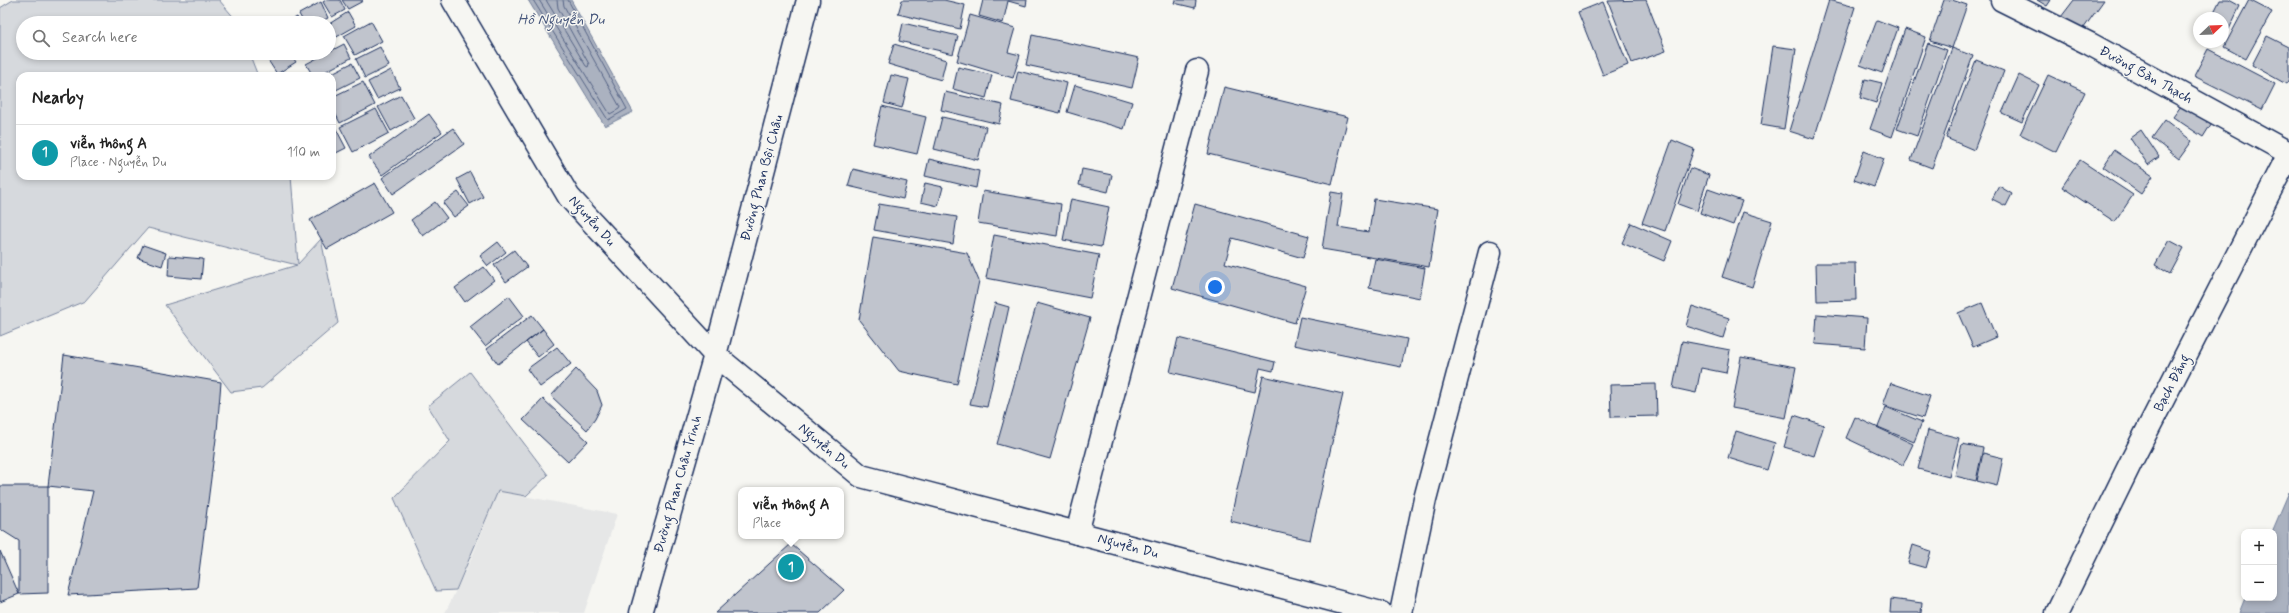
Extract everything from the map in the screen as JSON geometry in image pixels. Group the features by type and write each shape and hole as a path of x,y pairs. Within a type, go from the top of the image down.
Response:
{"street":[{"name":"Nguyễn Du","path":"453,0 569,197 715,355 861,476 1381,613"},
{"name":"Đường Phan Bội Châu","path":"715,355 808,0"},
{"name":"Đường Bàn Thạch","path":"2002,0 2090,44 2289,154"},
{"path":"1077,533 1197,71"},
{"name":"Bạch Đằng","path":"2057,613 2132,460 2289,154"},
{"path":"1401,613 1425,499 1490,252"},
{"name":"Đường Phan Châu Trinh","path":"641,613 715,355"}],"shaded area":[{"path":"13,0 219,0 233,16 16,16 16,60 252,60 256,72 16,72 16,180 291,180 298,264 321,239 338,323 262,388 231,392 165,305 297,265 148,228 85,301 0,336 0,8"},
{"path":"470,372 548,475 526,496 498,491 456,590 436,591 394,498 450,441 428,406"},
{"path":"498,491 617,514 584,613 445,613 472,557"}],"water":[{"name":"Hồ Nguyễn Du","path":"528,0 571,0 633,112 605,126"},
{"path":"2289,492 2289,613 2239,613 2244,601 2277,601 2277,529 2273,529"}],"building":[{"path":"326,0 340,0 345,10 331,16 323,2"},
{"path":"342,0 362,0 363,1 348,9"},
{"path":"902,0 944,0 965,5 960,29 898,14"},
{"path":"983,0 1027,0 1026,6 1008,1 1003,23 979,16"},
{"path":"1175,0 1196,0 1195,8 1174,3"},
{"path":"1646,0 1666,51 1632,63 1608,1"},
{"path":"1829,0 1855,7 1814,139 1789,131"},
{"path":"1944,0 1952,0 1967,5 1952,48 1930,41"},
{"path":"2037,0 2051,0 2047,6"},
{"path":"2074,0 2104,0 2081,32 2061,17"},
{"path":"2220,0 2229,0 2240,6 2229,29 2229,12 2214,12"},
{"path":"2249,0 2272,12 2246,59 2226,48 2229,48 2229,38"},
{"path":"321,2 327,16 300,16 299,14"},
{"path":"1603,2 1628,65 1603,75 1578,12"},
{"path":"348,12 356,26 336,37 336,20"},
{"path":"970,15 1015,28 1008,52 1020,55 1013,78 957,61"},
{"path":"1877,20 1898,28 1882,73 1860,65"},
{"path":"371,21 382,41 355,55 344,36"},
{"path":"903,23 958,36 953,54 899,41"},
{"path":"1905,29 1926,37 1892,137 1870,129"},
{"path":"1032,35 1139,58 1132,88 1026,65"},
{"path":"2267,36 2289,47 2289,79 2286,84 2252,65"},
{"path":"1928,43 1947,50 1917,136 1897,129"},
{"path":"344,44 351,58 325,72 311,72 306,64 314,60 336,60 336,48"},
{"path":"894,44 946,60 941,80 888,64"},
{"path":"1773,46 1796,49 1784,129 1761,125"},
{"path":"380,47 389,66 365,78 356,59"},
{"path":"1952,48 1973,56 1932,168 1911,160"},
{"path":"2208,49 2275,84 2262,110 2194,76"},
{"path":"268,60 295,60 296,62 280,72 276,72"},
{"path":"1976,60 2004,71 1974,150 1946,138"},
{"path":"352,63 360,78 336,90 336,72 334,72"},
{"path":"958,67 992,75 986,98 953,89"},
{"path":"391,70 400,88 377,99 368,82"},
{"path":"1018,71 1067,83 1060,113 1011,101"},
{"path":"891,75 909,79 902,108 884,103"},
{"path":"2019,75 2039,85 2022,122 2002,113"},
{"path":"2048,75 2085,92 2056,152 2020,134"},
{"path":"1865,79 1882,83 1876,103 1860,98"},
{"path":"363,82 375,105 340,123 336,115 336,95"},
{"path":"1075,85 1132,102 1124,129 1067,112"},
{"path":"1224,87 1348,117 1332,184 1208,154"},
{"path":"945,92 1003,105 999,124 941,110"},
{"path":"401,95 414,118 391,131 378,107"},
{"path":"2184,102 2213,121 2203,137 2173,117"},
{"path":"882,106 926,117 917,154 873,144"},
{"path":"376,109 389,133 353,152 340,127"},
{"path":"429,114 442,132 382,175 369,157"},
{"path":"942,117 986,127 978,160 934,149"},
{"path":"2165,120 2192,141 2179,159 2152,138"},
{"path":"453,128 464,144 393,194 382,178"},
{"path":"336,129 346,148 336,153"},
{"path":"2141,130 2159,157 2148,165 2130,138"},
{"path":"1672,140 1694,149 1665,231 1642,223"},
{"path":"2114,150 2153,176 2141,194 2103,167"},
{"path":"1864,151 1884,159 1874,187 1854,180"},
{"path":"929,159 979,171 976,188 925,176"},
{"path":"2080,160 2133,195 2115,222 2062,187"},
{"path":"1690,168 1709,175 1697,211 1678,204"},
{"path":"853,169 907,182 903,199 848,186"},
{"path":"1082,169 1112,175 1108,192 1079,185"},
{"path":"470,172 483,197 470,204 457,179"},
{"path":"375,183 392,212 327,249 310,220"},
{"path":"925,183 943,187 938,206 921,202"},
{"path":"1999,186 2012,194 2006,206 1992,199"},
{"path":"1708,189 1742,201 1733,225 1700,213"},
{"path":"983,191 1061,204 1057,236 978,223"},
{"path":"458,192 469,206 454,217 443,203"},
{"path":"1331,192 1343,194 1338,227 1369,232 1374,199 1438,209 1429,267 1322,249"},
{"path":"1071,199 1109,207 1101,247 1063,240"},
{"path":"435,202 447,218 423,236 411,220"},
{"path":"879,204 957,217 953,244 874,230"},
{"path":"1195,204 1309,236 1303,258 1232,238 1225,263 1306,286 1295,323 1172,288"},
{"path":"1743,212 1772,221 1752,287 1722,277"},
{"path":"1631,223 1672,241 1664,261 1622,243"},
{"path":"994,235 1099,255 1090,298 986,278"},
{"path":"873,237 967,253 979,281 957,384 899,371 859,320"},
{"path":"2169,240 2184,248 2170,274 2155,265"},
{"path":"498,242 506,252 488,266 480,256"},
{"path":"143,245 166,253 162,266 138,258"},
{"path":"514,250 527,267 506,282 494,265"},
{"path":"169,256 203,259 201,279 168,276"},
{"path":"1375,259 1425,268 1420,298 1369,288"},
{"path":"1816,263 1855,263 1856,300 1817,301"},
{"path":"484,267 494,280 465,302 455,288"},
{"path":"509,296 524,316 485,346 470,327"},
{"path":"995,303 1009,307 987,407 970,404"},
{"path":"1037,303 1090,318 1050,459 997,444"},
{"path":"1982,303 1996,337 1973,347 1958,313"},
{"path":"1692,306 1729,318 1723,338 1686,326"},
{"path":"1817,314 1867,318 1865,348 1815,344"},
{"path":"532,315 543,329 498,364 487,349"},
{"path":"1300,317 1407,339 1401,367 1294,345"},
{"path":"543,329 554,344 538,357 526,342"},
{"path":"1178,338 1275,362 1273,371 1260,368 1255,392 1170,372"},
{"path":"1682,341 1730,350 1726,373 1701,368 1696,393 1673,388"},
{"path":"557,347 571,364 540,387 527,369"},
{"path":"64,355 221,382 217,431 197,588 68,595 93,491 48,486"},
{"path":"1741,357 1796,367 1786,418 1732,408"},
{"path":"576,369 597,391 602,405 595,419 587,430 551,396"},
{"path":"1263,376 1343,394 1310,540 1230,521"},
{"path":"1891,383 1930,396 1923,418 1883,405"},
{"path":"1656,384 1657,416 1611,417 1610,385"},
{"path":"543,399 588,441 568,462 523,420"},
{"path":"1886,407 1922,422 1914,442 1878,427"},
{"path":"1794,415 1824,425 1814,456 1784,447"},
{"path":"1855,417 1913,444 1903,465 1846,438"},
{"path":"1928,430 1959,438 1949,477 1918,469"},
{"path":"1736,431 1775,443 1767,470 1728,458"},
{"path":"1962,444 1983,448 1976,481 1955,476"},
{"path":"1983,453 2003,458 1997,486 1977,481"},
{"path":"0,486 48,486 48,593 19,594 19,541 0,529"},
{"path":"791,544 844,590 820,613 715,613"},
{"path":"1913,545 1931,551 1926,568 1908,563"},
{"path":"0,551 19,594 0,602"},
{"path":"1891,599 1922,603 1921,613 1890,613"}],"place":[{"name":"viễn thông A","path":"791,567"}]}
